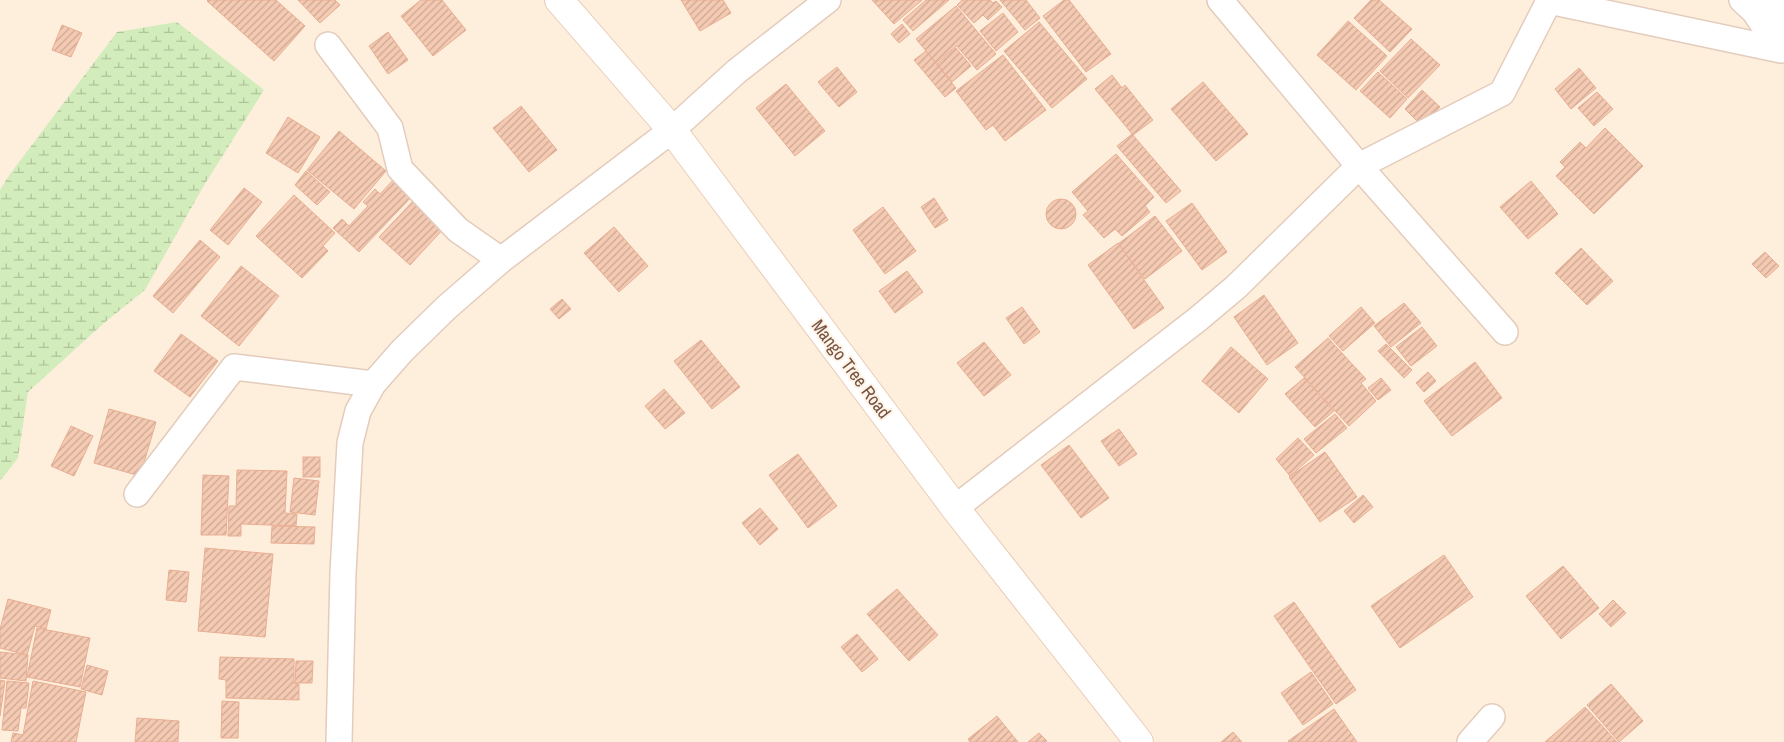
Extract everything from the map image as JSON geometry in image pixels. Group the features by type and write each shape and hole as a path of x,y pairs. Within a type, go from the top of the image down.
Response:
{"main road":[{"name":"Mango Tree Road","path":"559,0 672,130 955,508 1139,742"}],"street":[{"path":"339,742 343,572 350,443 358,411 373,384 402,351 446,308 501,260 672,130 737,71 828,0"},
{"path":"1220,0 1359,166 1504,332"},
{"path":"1742,0 1754,11 1782,52"},
{"path":"1773,0 1782,52"},
{"path":"955,508 1229,293 1359,166 1502,93 1549,1 1782,52"},
{"path":"328,45 390,128 400,169 458,230 501,260"},
{"path":"137,494 234,367 373,384"},
{"path":"1470,742 1492,717"}],"green space":[{"path":"177,22 264,90 203,187 145,290 104,323 28,392 18,458 0,481 0,190 117,32"}],"building":[{"path":"208,0 276,0 305,26 274,61"},
{"path":"298,0 335,0 340,5 320,23"},
{"path":"421,0 442,0 466,30 433,56 401,16"},
{"path":"681,0 723,0 731,13 700,31"},
{"path":"872,0 922,0 894,24"},
{"path":"926,0 949,0 913,31 903,20"},
{"path":"962,0 990,0 993,3 996,1 1002,7 988,20 983,15 974,23 957,5"},
{"path":"1000,0 1026,0 1040,18 1025,30"},
{"path":"1064,0 1069,0 1111,54 1086,72 1043,16"},
{"path":"1371,0 1379,0 1412,29 1390,52 1354,18"},
{"path":"956,6 996,54 977,70 957,46 936,63 916,39"},
{"path":"1003,13 1018,32 996,51 980,31"},
{"path":"1348,21 1387,56 1356,90 1317,55"},
{"path":"1039,22 1087,79 1052,108 1004,51"},
{"path":"902,24 910,34 899,43 891,34"},
{"path":"62,25 82,33 71,57 52,50"},
{"path":"388,32 408,60 388,74 369,46"},
{"path":"1411,39 1440,65 1408,98 1380,71"},
{"path":"956,48 971,66 952,82 937,64"},
{"path":"926,51 956,88 945,97 914,60"},
{"path":"1003,55 1046,110 1005,141 993,125 986,130 956,91"},
{"path":"837,67 857,92 839,107 818,82"},
{"path":"1579,68 1596,88 1571,109 1555,89"},
{"path":"1378,72 1407,99 1390,118 1360,91"},
{"path":"1112,75 1122,88 1125,85 1153,120 1133,135 1095,89"},
{"path":"1203,82 1248,134 1216,161 1171,109"},
{"path":"786,84 825,131 795,156 756,108"},
{"path":"1422,90 1440,107 1422,126 1405,109"},
{"path":"1597,92 1613,109 1594,126 1578,108"},
{"path":"521,106 557,150 529,172 493,128"},
{"path":"288,117 320,137 298,173 266,153"},
{"path":"1605,128 1643,166 1594,214 1556,176 1565,167 1560,162 1580,142 1586,148"},
{"path":"339,131 386,171 354,209 307,170"},
{"path":"1132,134 1181,191 1166,203 1117,146"},
{"path":"1116,154 1154,197 1145,206 1150,212 1122,236 1115,229 1104,238 1083,215 1088,211 1072,192"},
{"path":"306,171 330,192 317,205 295,185"},
{"path":"398,175 416,192 359,252 333,228 342,219 349,226 368,206 363,202 375,189 380,194"},
{"path":"1531,181 1558,214 1528,239 1500,207"},
{"path":"244,188 262,202 228,245 210,230"},
{"path":"294,195 335,233 323,246 328,251 302,278 256,236"},
{"path":"417,197 447,225 410,265 379,237"},
{"path":"934,198 948,220 935,228 921,207"},
{"path":"1061,199 1071,204 1076,214 1071,224 1061,229 1051,224 1046,214 1051,204"},
{"path":"1192,203 1227,252 1202,270 1166,221"},
{"path":"883,207 916,251 885,274 853,230"},
{"path":"1155,216 1182,251 1145,279 1118,244"},
{"path":"614,227 648,266 619,292 584,253"},
{"path":"200,240 220,257 173,313 153,296"},
{"path":"1118,243 1164,308 1134,329 1088,265"},
{"path":"1581,248 1613,281 1587,305 1555,273"},
{"path":"1765,252 1779,266 1766,278 1752,264"},
{"path":"241,266 279,296 239,346 201,316"},
{"path":"907,271 923,292 895,313 879,291"},
{"path":"1264,295 1298,343 1267,365 1234,317"},
{"path":"562,299 571,309 559,319 550,309"},
{"path":"1404,303 1421,323 1391,347 1374,326"},
{"path":"1022,307 1040,332 1024,344 1006,318"},
{"path":"1361,307 1375,323 1343,351 1329,336"},
{"path":"1422,327 1437,346 1411,366 1396,347"},
{"path":"181,334 218,361 190,397 154,371"},
{"path":"1328,338 1366,379 1361,383 1376,401 1349,426 1295,367"},
{"path":"701,340 740,387 712,409 674,361"},
{"path":"984,342 1011,375 984,396 957,363"},
{"path":"1386,344 1412,370 1404,378 1378,351"},
{"path":"1231,347 1268,379 1239,413 1202,381"},
{"path":"1475,362 1502,398 1452,436 1424,401"},
{"path":"1428,372 1436,381 1424,392 1416,383"},
{"path":"1304,378 1334,411 1315,427 1285,394"},
{"path":"1381,378 1391,390 1378,400 1368,388"},
{"path":"664,389 685,413 665,429 645,406"},
{"path":"109,409 156,422 140,476 94,463"},
{"path":"1335,414 1347,428 1316,453 1304,439"},
{"path":"71,426 93,436 74,476 51,466"},
{"path":"1119,429 1137,454 1119,466 1101,441"},
{"path":"1298,438 1314,455 1290,476 1276,459"},
{"path":"1069,445 1109,498 1081,518 1041,465"},
{"path":"1325,452 1357,497 1320,522 1289,477"},
{"path":"798,454 837,506 808,528 769,475"},
{"path":"303,457 320,457 320,477 303,477"},
{"path":"237,470 287,471 285,513 297,514 296,526 241,524 241,536 228,536 229,506 236,506"},
{"path":"203,475 229,476 226,535 201,535"},
{"path":"294,478 319,481 315,515 290,512"},
{"path":"1363,495 1373,507 1354,523 1344,511"},
{"path":"760,508 778,529 760,545 742,523"},
{"path":"272,526 315,527 314,544 271,543"},
{"path":"205,548 273,554 265,637 198,631"},
{"path":"1444,555 1473,597 1400,648 1371,606"},
{"path":"1563,566 1599,608 1561,639 1526,596"},
{"path":"169,570 189,572 186,602 166,600"},
{"path":"897,589 938,635 909,661 867,614"},
{"path":"8,599 51,610 46,629 35,626 27,655 0,648 0,629"},
{"path":"1613,600 1626,613 1611,627 1599,614"},
{"path":"1294,602 1356,690 1336,704 1274,616"},
{"path":"37,628 90,638 80,687 27,677"},
{"path":"857,634 878,659 862,672 841,647"},
{"path":"0,652 28,655 26,681 0,678"},
{"path":"220,657 294,659 294,683 299,684 299,700 226,698 226,680 219,679"},
{"path":"296,661 313,661 312,683 295,683"},
{"path":"87,665 108,671 102,695 81,689"},
{"path":"1311,672 1333,704 1303,725 1281,693"},
{"path":"0,680 5,681 0,716"},
{"path":"7,681 29,683 26,708 21,708 18,731 2,730"},
{"path":"33,681 86,692 76,742 11,742 13,733 23,735"},
{"path":"1611,684 1643,721 1619,742 1587,705"},
{"path":"222,701 239,702 238,738 221,738"},
{"path":"1585,707 1617,742 1545,742"},
{"path":"1334,709 1357,742 1288,741"},
{"path":"997,716 1018,742 970,742 968,739"},
{"path":"137,718 179,721 178,742 135,742"},
{"path":"1233,732 1242,742 1221,742"},
{"path":"1039,733 1046,742 1028,742"}]}
